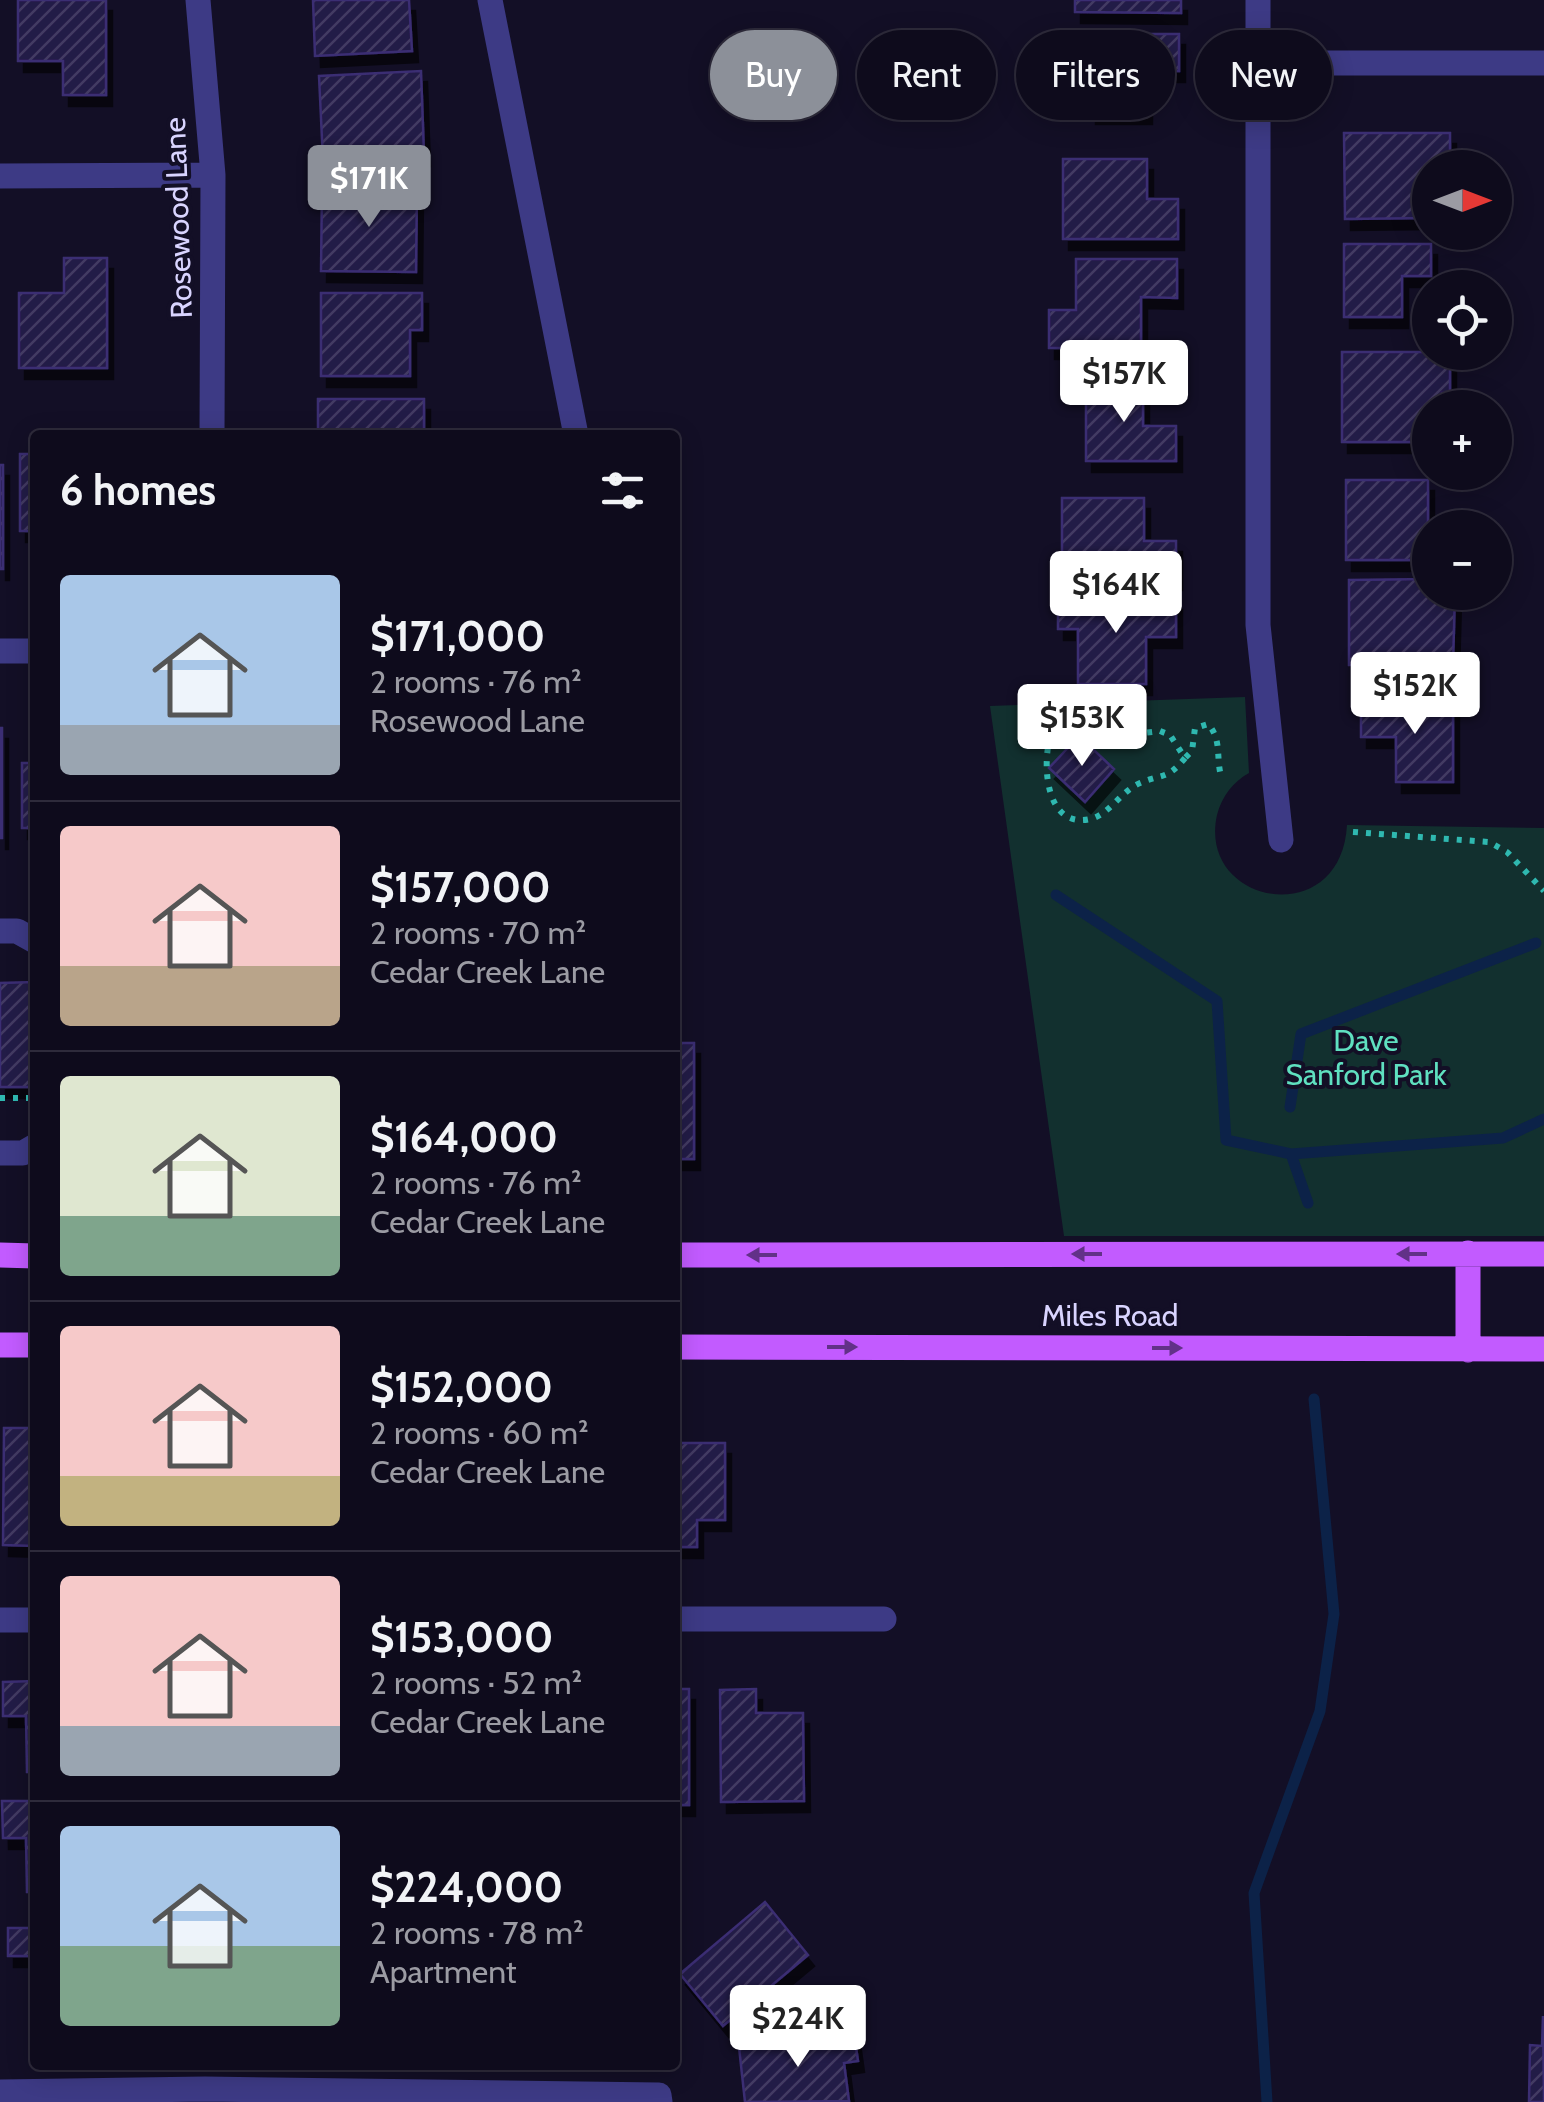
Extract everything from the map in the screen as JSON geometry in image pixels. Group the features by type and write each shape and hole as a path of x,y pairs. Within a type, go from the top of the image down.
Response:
{"main road":[{"path":"1468,1254 1468,1350"},
{"name":"Miles Road","path":"680,1255 1544,1254"},
{"path":"0,1255 30,1256"},
{"path":"0,1345 30,1345"},
{"name":"Miles Road","path":"680,1347 1544,1350"}],"street":[{"name":"Rosewood Lane","path":"198,0 213,175 212,430"},
{"path":"490,0 575,430"},
{"path":"1258,0 1258,30"},
{"path":"1332,63 1544,64"},
{"path":"1258,120 1258,626 1281,840"},
{"path":"0,176 213,175"},
{"path":"0,651 30,652"},
{"path":"0,931 17,931 30,938"},
{"path":"0,1154 22,1154 30,1149"},
{"path":"680,1619 884,1619"},
{"path":"0,1620 30,1620"},
{"path":"0,2092 205,2085 659,2094 660,2102"}],"path":[{"path":"1185,758 1170,736 1160,731 1118,736 1080,726 1060,730 1050,738 1045,755 1051,798 1059,811 1071,818 1094,818 1140,783 1170,776 1192,751 1194,728 1208,724 1217,739 1216,763 1222,779"},
{"path":"1353,832 1489,842 1507,852 1544,891"},
{"path":"0,1098 30,1098"}],"green space":[{"name":"Dave Sanford Park","path":"1245,697 1249,773 1233,785 1222,802 1217,815 1217,846 1228,870 1248,886 1272,894 1298,893 1321,881 1339,859 1347,825 1544,828 1544,1236 1064,1236 990,706"}],"building":[{"path":"18,0 106,0 106,95 63,95 63,61 18,61"},
{"path":"313,0 409,0 412,51 315,56"},
{"path":"1075,0 1181,0 1181,13 1075,12"},
{"path":"1175,34 1179,34 1179,71 1175,71"},
{"path":"421,71 424,155 323,160 319,76"},
{"path":"1344,133 1450,133 1450,150 1412,150 1412,218 1345,219"},
{"path":"1063,159 1147,159 1147,199 1178,199 1178,239 1063,239"},
{"path":"322,187 417,189 416,272 321,271"},
{"path":"1344,244 1412,244 1412,250 1431,250 1431,270 1412,270 1412,276 1402,276 1402,317 1344,317"},
{"path":"64,258 107,258 107,368 19,368 19,293 64,293"},
{"path":"1076,259 1177,259 1177,298 1141,297 1141,348 1049,348 1049,310 1076,310"},
{"path":"321,293 422,293 422,330 410,330 410,376 321,376"},
{"path":"1342,352 1412,352 1412,370 1450,370 1450,390 1412,390 1412,442 1342,442"},
{"path":"1086,380 1143,380 1143,426 1176,426 1176,461 1086,461"},
{"path":"318,399 424,399 424,430 318,430"},
{"path":"20,454 30,454 30,531 20,531"},
{"path":"3,465 3,569 0,569"},
{"path":"1346,480 1412,480 1412,490 1428,490 1428,510 1412,510 1412,560 1346,560"},
{"path":"1062,498 1144,498 1144,541 1176,541 1176,579 1062,579"},
{"path":"1412,579 1412,610 1454,610 1453,664 1349,665 1349,580"},
{"path":"1058,599 1176,599 1176,637 1146,637 1146,684 1078,684 1078,629 1058,629"},
{"path":"1361,702 1453,702 1453,782 1396,782 1396,737 1361,737"},
{"path":"2,728 2,838 0,838"},
{"path":"1079,736 1114,769 1085,802 1049,768"},
{"path":"22,763 30,763 30,828 22,828"},
{"path":"30,982 30,1087 0,1087 0,983"},
{"path":"680,1043 694,1043 694,1159 680,1159"},
{"path":"4,1428 30,1428 30,1546 3,1545"},
{"path":"680,1443 725,1443 725,1520 697,1520 697,1547 680,1547"},
{"path":"30,1681 30,1772 26,1716 3,1716 3,1682"},
{"path":"680,1689 689,1689 689,1805 680,1805"},
{"path":"756,1689 756,1713 803,1713 804,1801 721,1802 720,1690"},
{"path":"2,1801 30,1801 30,1892 26,1838 3,1838"},
{"path":"765,1902 808,1955 723,2026 680,1974"},
{"path":"8,1928 30,1928 30,1956 8,1956"},
{"path":"1543,2016 1544,2102 1529,2102 1530,2045 1542,2046"},
{"path":"854,2033 858,2061 844,2063 849,2101 745,2102 739,2047"}],"waterway":[{"path":"1056,895 1217,1001 1226,1140 1291,1154"},
{"path":"1290,1107 1301,1034 1536,943"},
{"path":"1308,1203 1291,1154 1503,1138 1544,1119"},
{"path":"1267,2102 1254,1893 1320,1711 1334,1614 1314,1399"}]}
